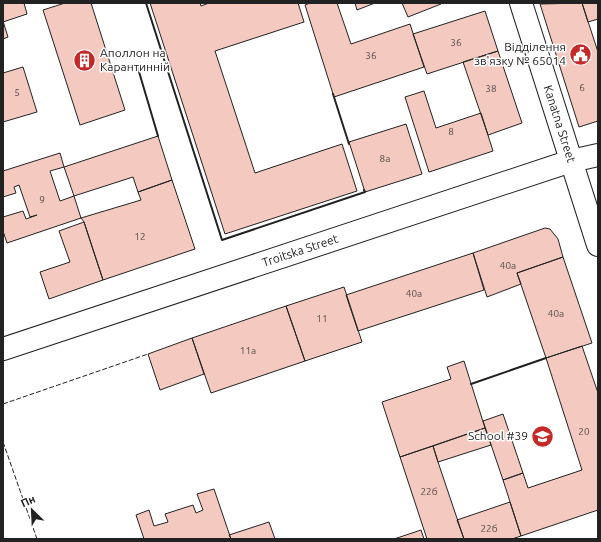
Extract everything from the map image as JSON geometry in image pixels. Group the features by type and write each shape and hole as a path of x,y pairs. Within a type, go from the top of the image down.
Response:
{"street":[{"name":"Kanatna Street","path":"521,3 598,245"},
{"name":"Troitska Street","path":"3,349 571,161 598,155"}],"building":[{"path":"3,3 24,3 27,14 3,22"},
{"name":"Аполлон на Карантинній","path":"65,3 91,3 125,110 80,125 43,10"},
{"path":"150,3 200,3 201,6 209,3 298,3 304,22 215,51 255,173 342,144 357,191 225,234"},
{"path":"310,3 337,3 351,44 410,24 424,67 334,97 305,5"},
{"path":"355,3 375,3 357,10"},
{"path":"402,3 441,3 441,4 408,17"},
{"path":"582,3 598,52 598,121 579,127 540,4"},
{"path":"582,3 598,3 598,19 588,22"},
{"path":"485,11 498,51 427,74 413,34"},
{"path":"3,21 8,37 3,39"},
{"path":"498,51 522,123 488,135 463,62"},
{"path":"23,67 37,112 3,122 3,73"},
{"path":"424,91 436,128 481,113 493,151 429,172 405,97"},
{"path":"406,124 422,174 365,192 349,142"},
{"path":"158,136 172,180 138,192 133,177 74,196 64,167"},
{"path":"60,153 64,167 50,171 60,201 74,196 81,218 7,243 3,231 3,217 23,211 26,219 37,215 30,217 19,185 14,187 16,193 3,197 3,171"},
{"path":"172,180 195,249 103,280 84,222 81,218 141,200 138,192"},
{"path":"84,222 103,280 49,299 40,272 70,262 59,231"},
{"path":"545,228 550,229 558,239 563,257 517,273 521,284 487,297 473,253"},
{"path":"473,253 484,290 358,331 346,295"},
{"path":"563,257 592,343 546,358 517,273"},
{"path":"344,287 362,342 305,361 286,306"},
{"path":"286,306 305,361 211,393 192,338"},
{"path":"192,338 204,374 160,390 148,354"},
{"path":"582,346 598,393 598,510 521,536 503,480 523,473 528,488 582,470 546,358"},
{"path":"464,361 485,428 400,457 382,402 451,379 447,367"},
{"path":"503,414 523,473 503,480 483,421"},
{"path":"485,428 491,445 438,462 433,446"},
{"path":"433,446 464,539 427,539 400,457"},
{"path":"214,489 231,539 144,539 136,515 149,510 154,526 168,522 165,514 193,505 196,513 203,510 197,494"},
{"path":"510,502 521,536 512,539 464,539 457,520"},
{"path":"269,522 275,539 231,539 229,535"},
{"path":"421,530 424,539 394,539"}],"fence":[{"path":"3,404 148,354"},
{"path":"3,442 37,539"}],"wall":[{"path":"146,3 222,240 365,192 364,190"},
{"path":"137,65 158,136"},
{"path":"333,94 349,144"},
{"path":"471,384 546,358"}],"place":[{"name":"Відділення зв'язку № 65014","path":"581,54"},
{"name":"Аполлон на Карантинній","path":"84,60"},
{"name":"School #39","path":"543,436"}]}
